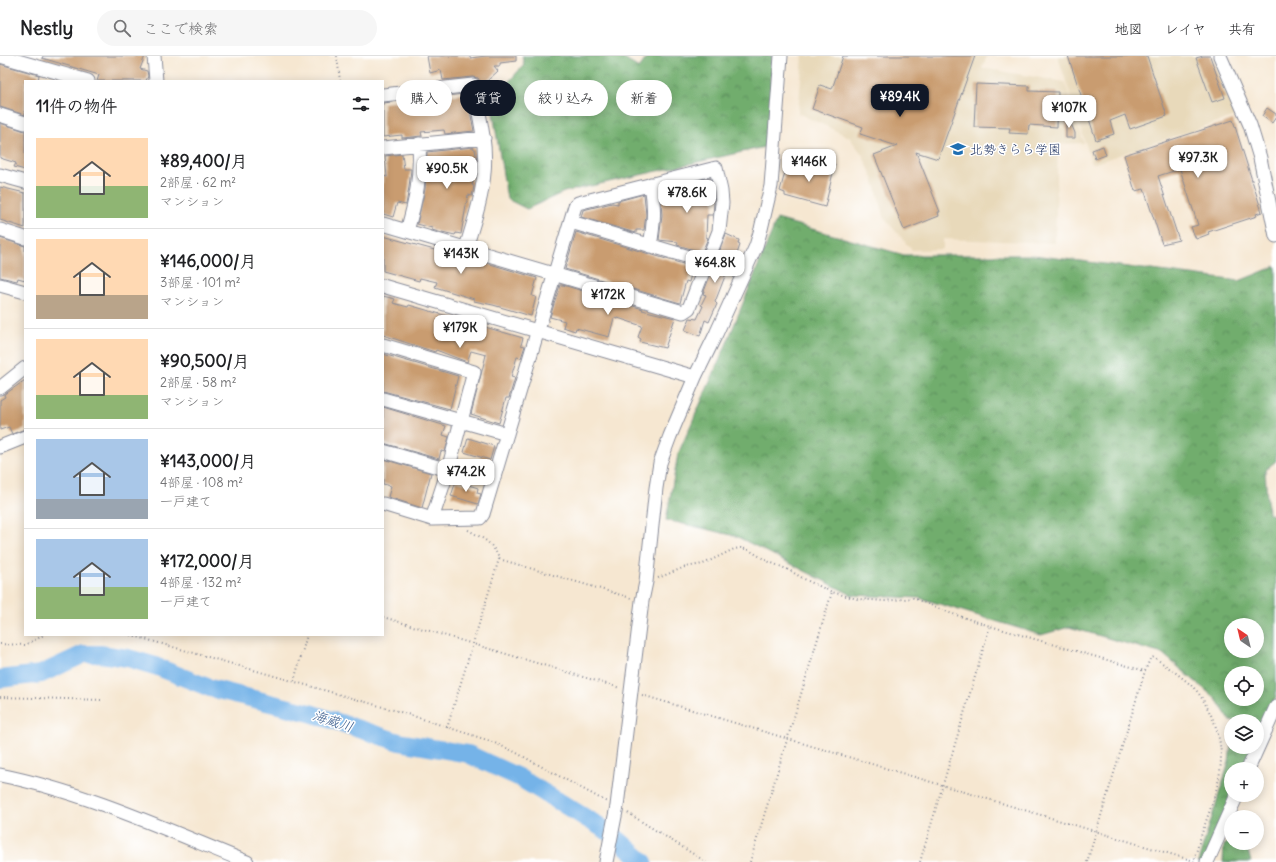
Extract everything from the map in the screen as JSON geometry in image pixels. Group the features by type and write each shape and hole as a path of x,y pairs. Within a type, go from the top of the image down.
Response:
{"street":[{"path":"0,56 84,80"},
{"path":"154,56 156,80"},
{"path":"606,860 617,807 660,463 695,377 756,246 771,186 781,56"},
{"path":"1220,56 1250,125 1260,158 1276,236"},
{"path":"384,95 473,85 484,138 484,174 479,201 466,248"},
{"path":"0,116 24,123"},
{"path":"384,148 484,138"},
{"path":"407,231 419,183 419,144"},
{"path":"384,224 555,275 683,312 689,308 719,231 722,216 722,203 716,168 578,203 575,206 571,222 555,275 538,331 483,514 480,518 432,519 384,504"},
{"path":"0,174 24,182"},
{"path":"650,246 655,213 651,184"},
{"path":"571,222 706,262"},
{"path":"0,230 24,238"},
{"path":"0,285 24,292"},
{"path":"384,286 695,377"},
{"path":"384,345 474,372 463,412 462,422 432,519"},
{"path":"0,388 24,369"},
{"path":"384,399 507,434"},
{"path":"0,447 24,437"},
{"path":"384,451 448,470"},
{"path":"1251,762 1276,707"},
{"path":"0,775 16,778 82,797 247,862"},
{"path":"1199,862 1233,802"}],"path":[{"path":"337,56 340,80"},
{"path":"447,728 499,559 498,555 490,544 484,539 460,526 455,519"},
{"path":"646,582 686,567 703,564 734,549 741,548 749,550 767,561 789,570 832,592 857,599 885,601 913,598 950,613 990,626 1145,670"},
{"path":"499,559 642,601"},
{"path":"750,862 832,592"},
{"path":"384,617 788,738 943,785 1096,831 1199,862 1221,774 1222,756 1219,739 1215,723 1203,698 1194,688 1154,657 1150,659 1145,670 1096,831 1087,862"},
{"path":"920,862 990,626"},
{"path":"0,644 25,645 42,636"},
{"path":"135,636 404,713 490,741 512,751 617,807 706,862"},
{"path":"294,681 307,636"},
{"path":"0,697 102,700"}],"shaded area":[{"name":"北勢きらら学園","path":"803,56 987,56 982,68 1065,82 1084,143 1058,144 1055,243 943,239 943,249 912,250 885,219 873,178 862,154 849,137 798,113"},
{"path":"1058,56 1211,56 1236,116 1092,164"}],"green space":[{"path":"522,56 619,56 639,68 648,56 772,56 769,146 564,192 527,209 507,199 493,116 516,116 516,80 510,80 524,65"},
{"path":"777,219 904,255 1033,255 1239,281 1276,266 1276,461 1265,470 1268,514 1276,515 1276,697 1264,725 1264,714 1226,714 1216,699 1163,654 1069,627 1041,635 920,598 852,595 736,536 666,520 678,454 724,350"},
{"path":"1230,754 1252,754 1248,762 1229,762"},
{"path":"1224,778 1224,802 1228,802 1225,810 1224,810 1224,814 1206,862 1198,862"},
{"path":"1224,845 1224,850 1248,850 1251,862 1223,862"}],"building":[{"path":"43,56 145,56 140,69 147,71 148,76 146,80 97,80 99,75 42,58"},
{"path":"427,56 470,56 470,58 486,56 516,56 516,61 500,63 500,66 494,66 498,71 488,80 479,80 478,78 472,77 443,80 441,70 430,73"},
{"path":"843,56 975,56 938,159 916,152 940,212 938,212 939,216 904,230 874,155 897,146 860,134 863,127 812,109 820,85 832,89"},
{"path":"1068,56 1147,56 1167,116 1130,129 1125,115 1110,121 1114,134 1096,140"},
{"path":"1210,56 1225,98 1212,102 1196,58"},
{"path":"0,64 39,75 38,80 24,80 24,115 0,107"},
{"path":"976,84 1029,86 1029,91 1058,92 1057,127 1029,125 1028,134 1009,133 1010,128 974,127"},
{"path":"460,94 460,116 471,116 474,131 445,134 444,130 421,132 422,136 402,138 402,135 384,137 384,103 396,102 396,116 452,116 452,95"},
{"path":"1267,108 1276,114 1276,117 1272,123 1262,116"},
{"path":"1066,112 1075,133 1075,138 1066,138"},
{"path":"1233,120 1262,212 1256,214 1257,216 1208,232 1209,234 1196,239 1191,227 1198,225 1180,169 1158,176 1179,240 1162,244 1144,189 1135,191 1124,155"},
{"path":"0,123 24,131 24,170 14,167 16,163 0,158"},
{"path":"1103,146 1106,155 1095,159 1092,150"},
{"path":"473,147 475,149 477,162 476,166 469,166 470,181 473,181 472,185 474,186 472,196 468,195 461,234 456,233 455,235 442,233 432,230 432,228 417,224 425,189 427,152"},
{"path":"402,154 404,169 411,169 406,205 397,203 393,217 384,214 384,176 387,177 385,156"},
{"path":"815,159 835,164 825,207 785,196 785,193 780,191 787,165 812,172"},
{"path":"710,178 714,203 713,215 707,215 706,237 708,238 702,252 677,245 678,242 659,240 662,215 660,190"},
{"path":"0,187 24,193 24,228 0,220"},
{"path":"644,194 646,215 644,230 636,230 636,233 581,217 583,210 612,203 618,204 618,201"},
{"path":"576,232 693,267 689,282 686,281 680,303 565,269"},
{"path":"726,234 739,240 738,244 740,245 737,254 734,253 715,302 717,304 709,322 705,320 700,336 685,330 690,318 697,319 703,306 701,305 706,295 703,294"},
{"path":"384,236 442,252 443,250 537,278 532,296 536,297 531,316 474,301 474,299 435,287 437,282 420,278 419,281 384,271"},
{"path":"0,238 24,246 24,280 18,278 17,281 0,277"},
{"path":"560,285 643,309 642,310 675,318 665,348 640,342 641,339 638,337 642,326 618,318 614,318 609,337 576,328 575,331 563,327 565,321 550,317"},
{"path":"384,296 395,299 393,303 408,307 409,305 523,338 521,345 525,346 521,358 517,357 511,377 515,378 509,398 506,398 499,423 471,414 486,355 471,351 467,362 436,350 435,352 384,335"},
{"path":"384,354 458,376 450,409 384,391"},
{"path":"24,381 24,429 12,434 9,427 0,430 0,400 5,397 4,395"},
{"path":"384,407 446,426 443,435 449,437 445,452 441,451 439,459 384,443"},
{"path":"468,438 494,446 490,460 464,452"},
{"path":"384,459 431,473 422,508 388,497 391,486 384,484"},
{"path":"456,481 478,488 477,493 481,494 478,504 451,496"}],"waterway":[{"name":"海蔵川","path":"0,679 41,674 84,654 100,654 128,658 155,666 210,688 310,713 399,742 468,754 518,777 612,834 644,862"}],"place":[{"name":"北勢きらら学園","path":"958,149"}]}
